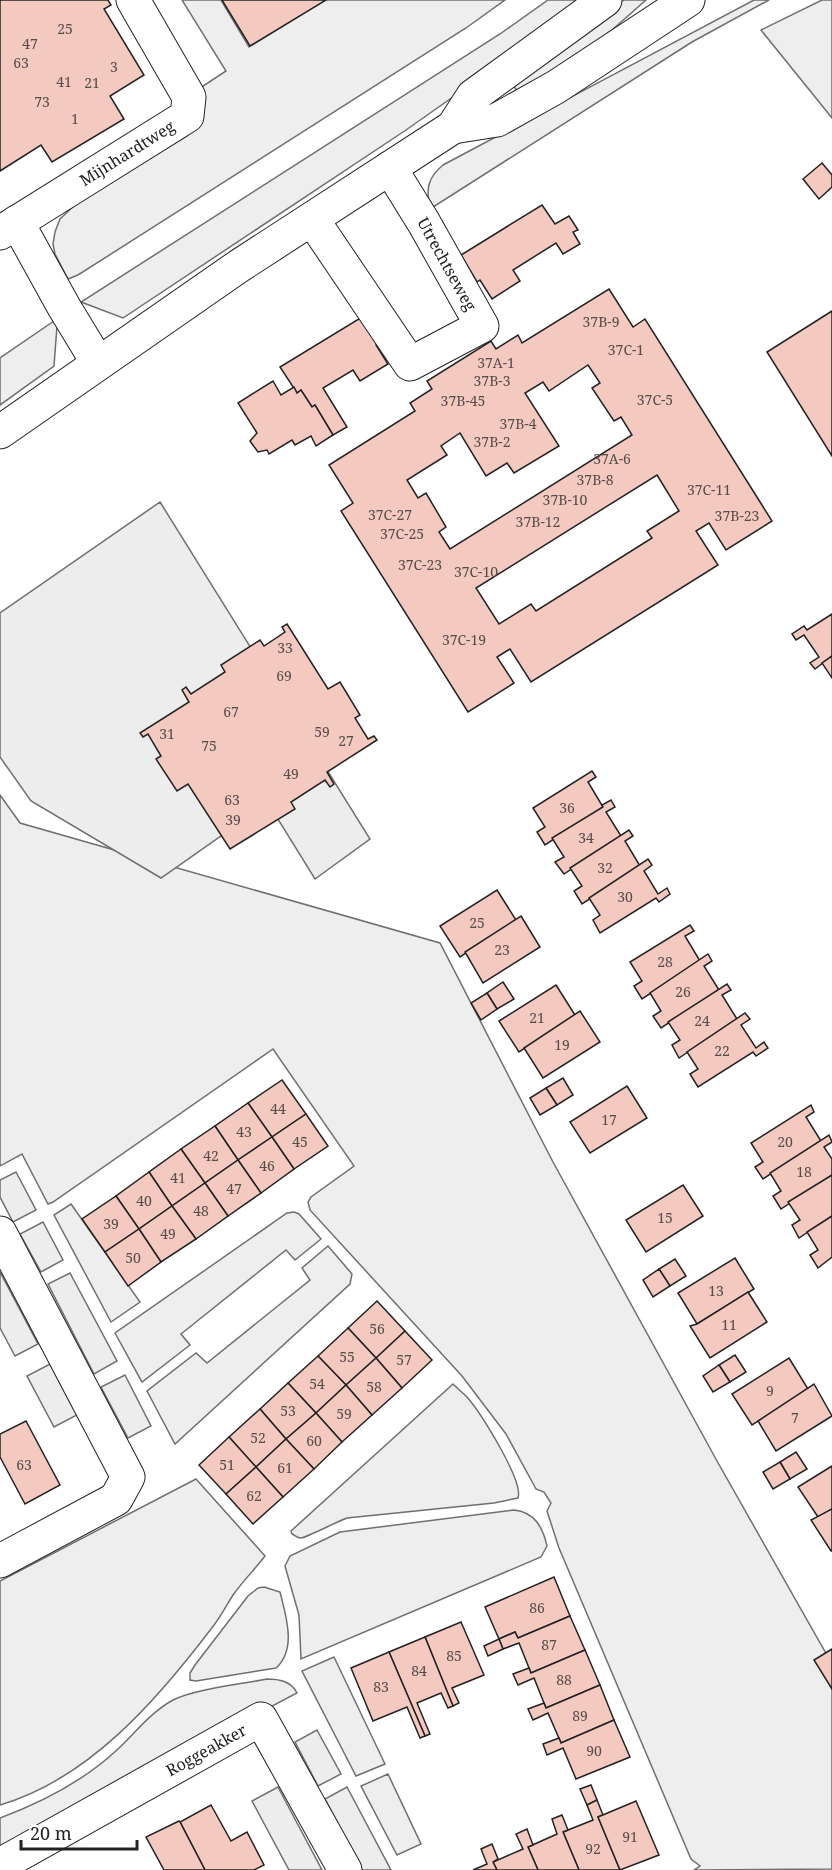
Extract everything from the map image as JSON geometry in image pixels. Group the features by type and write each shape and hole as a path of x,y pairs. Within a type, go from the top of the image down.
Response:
{"street":[{"name":"Mijnhardtweg","path":"98,363 64,307 9,228 187,116 189,98 133,0"},
{"path":"0,432 98,363 453,127 473,96 605,0"},
{"path":"453,127 498,120 556,87 688,0"},
{"name":"Utrechtseweg","path":"312,219 410,364 482,327 424,223 390,168"},
{"path":"0,1233 128,1477 116,1499 0,1561"},
{"name":"Roggeakker","path":"0,1865 261,1719 345,1870"}],"shaded area":[{"path":"182,0 221,0 249,47 325,0 505,0 466,28 78,275 68,279 55,254 53,244 60,219 77,203 187,136 195,128 197,90 226,71"},
{"path":"548,0 591,0 406,130 123,318 81,302 500,34"},
{"path":"624,0 646,0 612,30 522,94 517,91 512,80"},
{"path":"754,0 769,0 692,42 430,209 429,185 443,165"},
{"path":"822,0 832,0 832,118 761,30"},
{"path":"54,321 57,326 54,366 0,405 0,358"},
{"path":"160,502 370,839 315,879 268,803 161,878 31,801 0,757 0,613"},
{"path":"0,795 20,823 440,943 553,1162 717,1461 832,1664 832,1869 694,1870 700,1866 691,1859 559,1548 547,1511 551,1503 544,1492 536,1489 506,1434 462,1376 310,1210 308,1202 311,1197 354,1166 273,1049 53,1202 48,1204 22,1154 0,1166"},
{"path":"16,1172 36,1210 13,1222 0,1197 0,1180"},
{"path":"71,1204 140,1302 111,1322 54,1215"},
{"path":"287,1213 299,1214 321,1239 295,1260 286,1250 181,1334 190,1345 142,1382 115,1333"},
{"path":"43,1222 63,1260 41,1272 20,1234"},
{"path":"328,1246 352,1274 350,1284 175,1444 147,1391 196,1353 207,1363 310,1280 302,1268"},
{"path":"0,1272 38,1344 15,1356 0,1328"},
{"path":"70,1273 117,1361 94,1374 48,1284"},
{"path":"50,1364 77,1415 54,1427 27,1376"},
{"path":"125,1375 151,1426 128,1438 101,1387"},
{"path":"453,1384 473,1405 500,1447 514,1477 518,1498 494,1503 347,1518 305,1537 298,1538 292,1534 291,1531"},
{"path":"196,1479 265,1556 168,1683 119,1734 63,1777 32,1793 0,1805 0,1581"},
{"path":"514,1510 527,1514 540,1527 547,1546 541,1557 301,1659 299,1615 285,1566 290,1556 340,1532"},
{"path":"264,1587 280,1592 287,1622 286,1651 276,1668 196,1681 190,1680 190,1673 195,1665 248,1596 258,1588"},
{"path":"334,1657 385,1764 356,1776 302,1671"},
{"path":"267,1679 284,1682 297,1693 0,1849 0,1818 48,1797 92,1771 165,1705 193,1693"},
{"path":"317,1730 341,1774 318,1786 295,1742"},
{"path":"388,1774 421,1844 397,1855 361,1786"},
{"path":"278,1787 322,1870 289,1870 252,1801"},
{"path":"347,1787 391,1870 362,1870 325,1799"}],"building":[{"path":"0,0 108,0 111,5 104,9 144,75 110,96 124,119 52,162 41,145 0,171"},
{"path":"222,0 326,0 250,46"},
{"path":"822,163 832,175 832,187 819,199 803,179"},
{"path":"542,205 555,224 569,216 578,230 573,232 580,244 563,254 556,243 513,270 520,281 492,299 480,280 477,282 461,255"},
{"path":"609,289 633,327 645,319 772,521 726,550 709,523 696,531 718,565 531,682 510,649 497,657 514,683 468,712 341,511 353,503 329,465 415,411 410,403 432,389 427,381 491,341 496,349 518,335 522,343","holes":["588,365 600,383 592,388 614,421 621,417 632,435 450,549 439,532 446,527 426,493 418,498 407,480 447,455 441,446 460,433 486,476 507,463 514,473 559,446 525,393 543,382 549,391","657,475 679,511 647,531 652,538 536,611 531,604 499,624 476,588"]},
{"path":"832,311 832,456 767,352"},
{"path":"362,317 379,343 376,345 388,364 360,381 353,370 323,388 347,427 333,435 315,405 312,407 301,390 297,393 280,367"},
{"path":"273,381 281,395 294,387 297,393 301,390 312,407 315,405 333,435 316,446 311,436 295,445 292,440 269,454 267,450 258,452 250,441 257,433 238,403"},
{"path":"832,614 832,656 815,669 810,663 819,657 804,635 796,640 792,634 804,626 807,630"},
{"path":"287,624 328,689 340,682 360,715 355,718 368,739 374,736 377,740 327,772 334,784 330,787 325,780 291,802 295,809 230,849 188,784 177,791 156,759 161,756 148,734 143,737 140,733 189,702 182,690 186,687 191,694 225,672 221,665 260,640 264,646 285,632 282,627"},
{"path":"832,656 832,678 822,663"},
{"path":"592,771 596,777 588,782 603,807 545,845 537,832 545,827 533,808"},
{"path":"611,800 615,807 606,812 621,836 564,874 555,862 564,857 552,838"},
{"path":"629,830 633,836 625,841 640,866 582,904 574,891 582,886 570,868"},
{"path":"648,859 652,865 644,871 658,894 667,888 670,894 659,902 656,898 600,933 593,920 600,915 589,898"},
{"path":"497,890 516,920 460,957 440,926"},
{"path":"521,916 540,947 483,983 465,952"},
{"path":"690,925 694,931 685,936 700,961 642,999 634,986 642,981 630,962"},
{"path":"708,954 712,961 704,966 719,990 661,1028 653,1016 661,1011 650,993"},
{"path":"503,982 514,999 497,1009 487,993"},
{"path":"727,984 731,990 722,995 737,1019 679,1058 672,1045 680,1040 668,1022"},
{"path":"556,985 575,1015 519,1052 499,1021"},
{"path":"487,993 497,1009 481,1020 471,1003"},
{"path":"580,1011 600,1042 543,1078 524,1048"},
{"path":"745,1013 750,1019 741,1025 756,1048 764,1042 768,1048 756,1056 753,1052 698,1087 690,1074 698,1069 687,1052"},
{"path":"563,1078 573,1095 557,1105 546,1088"},
{"path":"282,1080 306,1114 272,1137 248,1103"},
{"path":"627,1086 647,1118 590,1153 570,1122"},
{"path":"546,1088 557,1105 540,1115 530,1098"},
{"path":"248,1103 272,1137 238,1160 215,1126"},
{"path":"811,1105 814,1112 806,1117 821,1141 763,1179 755,1167 763,1162 751,1143"},
{"path":"306,1114 328,1146 294,1169 272,1137"},
{"path":"215,1126 238,1160 205,1183 181,1149"},
{"path":"829,1135 832,1142 824,1147 832,1159 832,1175 781,1209 773,1196 781,1191 770,1173"},
{"path":"272,1137 294,1169 261,1193 238,1160"},
{"path":"181,1149 205,1183 172,1206 149,1172"},
{"path":"238,1160 261,1193 228,1216 205,1183"},
{"path":"149,1172 172,1206 139,1229 116,1196"},
{"path":"832,1175 832,1216 799,1238 792,1225 800,1220 788,1202"},
{"path":"205,1183 228,1216 196,1239 172,1206"},
{"path":"683,1185 703,1216 646,1252 626,1220"},
{"path":"116,1196 139,1229 105,1252 82,1219"},
{"path":"172,1206 196,1239 161,1262 139,1229"},
{"path":"832,1216 832,1257 818,1268 810,1255 818,1250 807,1232"},
{"path":"139,1229 161,1262 128,1286 105,1252"},
{"path":"735,1258 754,1289 697,1324 678,1293"},
{"path":"675,1259 686,1276 670,1286 659,1269"},
{"path":"659,1269 670,1286 653,1297 643,1280"},
{"path":"748,1292 767,1322 710,1358 690,1326 697,1324"},
{"path":"377,1301 405,1331 376,1358 348,1328"},
{"path":"348,1328 376,1358 346,1385 318,1356"},
{"path":"405,1331 432,1360 402,1388 376,1358"},
{"path":"735,1355 746,1372 730,1382 719,1365"},
{"path":"318,1356 346,1385 316,1413 288,1383"},
{"path":"376,1358 402,1388 372,1415 346,1385"},
{"path":"789,1358 808,1389 752,1425 732,1394"},
{"path":"719,1365 730,1382 713,1392 703,1376"},
{"path":"288,1383 316,1413 286,1439 260,1409"},
{"path":"814,1384 832,1416 776,1451 758,1421"},
{"path":"346,1385 372,1415 342,1442 316,1413"},
{"path":"260,1409 286,1439 256,1467 229,1437"},
{"path":"316,1413 342,1442 314,1469 286,1439"},
{"path":"26,1421 60,1485 25,1504 0,1457 0,1434"},
{"path":"229,1437 256,1467 226,1494 199,1465"},
{"path":"286,1439 314,1469 283,1497 256,1467"},
{"path":"796,1452 807,1469 790,1479 780,1462"},
{"path":"780,1462 790,1479 773,1489 763,1472"},
{"path":"832,1466 832,1509 818,1517 798,1487"},
{"path":"256,1467 283,1497 253,1524 226,1494"},
{"path":"832,1509 832,1551 831,1551 811,1520"},
{"path":"554,1577 570,1616 518,1638 515,1632 499,1639 485,1607"},
{"path":"570,1616 585,1650 531,1673 519,1643 503,1649 499,1639 515,1632 518,1638"},
{"path":"461,1622 484,1675 452,1688 459,1703 453,1706 425,1637"},
{"path":"425,1637 453,1706 448,1708 441,1693 417,1703 430,1734 425,1736 389,1652"},
{"path":"499,1639 503,1649 488,1656 484,1646"},
{"path":"832,1649 832,1689 814,1660"},
{"path":"585,1650 600,1685 546,1708 534,1678 518,1685 513,1674 529,1668 531,1673"},
{"path":"389,1652 425,1736 420,1738 407,1707 373,1721 351,1668"},
{"path":"600,1685 614,1720 561,1743 548,1713 533,1720 528,1709 544,1703 546,1708"},
{"path":"614,1720 630,1757 576,1779 563,1748 547,1755 543,1744 559,1738 561,1743"},
{"path":"591,1785 597,1800 587,1805 580,1789"},
{"path":"597,1800 603,1815 598,1817 620,1870 579,1870 563,1832 593,1820 587,1805"},
{"path":"636,1801 659,1855 620,1870 598,1817"},
{"path":"211,1805 231,1841 247,1832 264,1865 254,1870 205,1870 180,1822"},
{"path":"562,1815 568,1830 563,1832 579,1870 538,1870 528,1847 557,1834 552,1819"},
{"path":"179,1821 205,1870 164,1870 146,1837"},
{"path":"527,1829 533,1845 528,1847 538,1870 497,1870 493,1862 523,1849 516,1834"},
{"path":"492,1844 498,1859 493,1862 497,1870 473,1870 487,1864 481,1849"}]}
